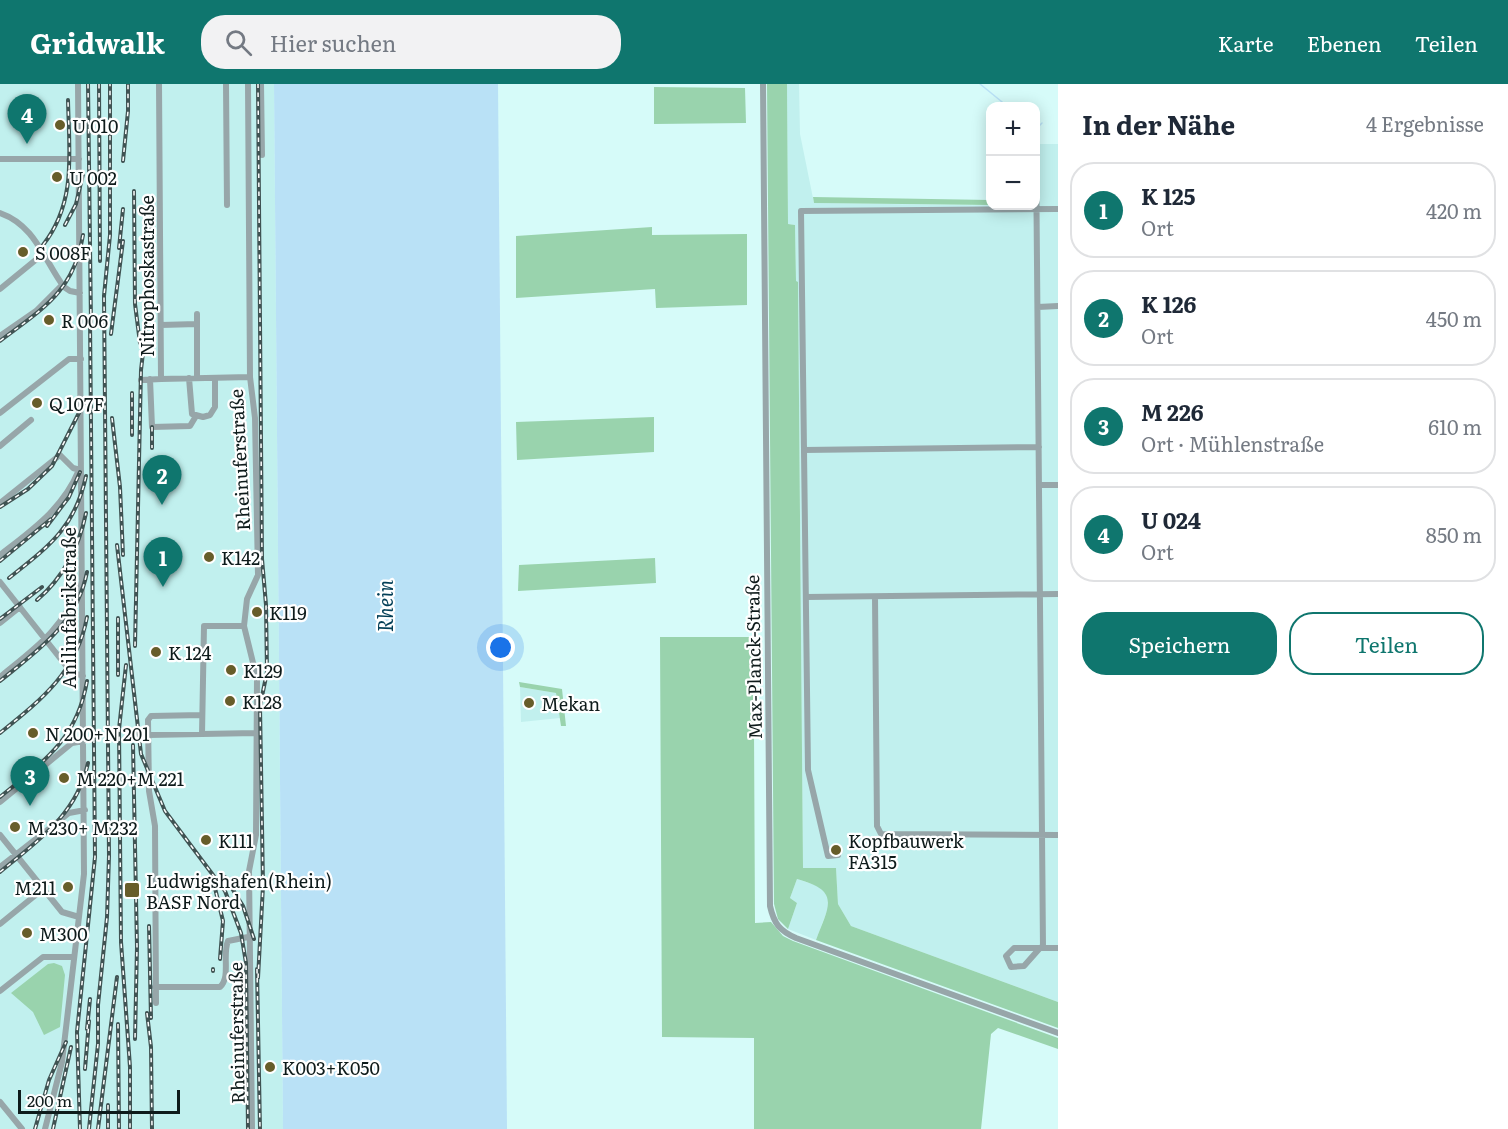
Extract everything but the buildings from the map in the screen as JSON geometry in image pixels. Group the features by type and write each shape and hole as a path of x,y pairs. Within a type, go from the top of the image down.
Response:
{"street":[{"name":"Anilinfabrikstraße","path":"45,1129 62,1062 84,874 78,84"},
{"name":"Nitrophoskastraße","path":"159,84 161,379 250,377"},
{"path":"226,84 227,205"},
{"name":"Rheinuferstraße","path":"248,84 250,377 255,418 258,575 247,599 244,626 257,679 256,835 250,858 248,937 252,1129"},
{"path":"261,84 262,154"},
{"name":"Max-Planck-Straße","path":"763,84 770,906 773,920 781,930 796,938 1058,1033"},
{"path":"0,159 79,159"},
{"path":"838,855 828,856 807,770 801,211 986,209"},
{"path":"1040,209 1058,209"},
{"path":"1037,210 1042,948 1024,966 1011,967 1007,962 1006,956 1014,948 1042,948 1058,948"},
{"path":"0,213 18,222 34,238 62,285 70,291 80,293"},
{"path":"0,289 44,254"},
{"path":"0,336 36,311 62,285"},
{"path":"1038,307 1058,306"},
{"path":"197,314 198,378"},
{"path":"161,325 197,324"},
{"path":"0,413 69,359 81,359"},
{"path":"189,378 190,408 196,416"},
{"path":"196,416 210,415 213,412 215,378"},
{"path":"150,379 152,427 190,426 196,416"},
{"path":"141,380 161,379"},
{"path":"0,446 31,420"},
{"path":"804,450 1039,447"},
{"path":"0,503 60,455 80,470 52,514 0,555"},
{"path":"1039,485 1058,485"},
{"path":"0,677 46,640 61,623 82,580"},
{"path":"0,582 71,672 83,676"},
{"path":"806,597 1058,594"},
{"path":"875,597 877,826 880,834 1058,835"},
{"path":"0,623 20,607"},
{"path":"202,734 204,626 244,626"},
{"path":"156,1003 155,825 149,791 148,720 151,716 202,715"},
{"path":"148,735 256,733"},
{"path":"0,802 72,743 84,741"},
{"path":"0,867 69,813 85,810"},
{"path":"0,835 62,912 79,917"},
{"path":"0,924 43,889"},
{"name":"Rheinuferstraße","path":"155,987 220,987 225,978 225,953 228,941 248,937"},
{"path":"0,991 43,957 73,957"},
{"path":"0,1102 22,1129"}],"shaded area":[{"path":"0,84 274,84 283,1129 0,1129"},
{"path":"787,84 799,84 800,134 814,203 986,205 986,210 1040,210 1040,144 1058,144 1058,1002 851,926 838,904 836,869 803,869 798,282 796,282 795,225 788,224"},
{"path":"520,687 556,693 560,718 521,722"},
{"path":"797,879 818,886 829,896 830,903 816,940 788,929 797,903 790,898"}],"green space":[{"path":"767,84 787,84 788,224 795,225 796,281 798,282 803,868 836,868 838,904 851,926 1058,1002 1058,1028 816,940 825,917 828,901 826,894 811,884 797,879 790,898 797,903 788,929 778,919 774,904"},
{"path":"654,87 745,88 746,123 654,124"},
{"path":"813,197 986,200 986,205 814,203"},
{"path":"652,227 652,235 747,234 747,305 656,308 655,289 516,298 516,236"},
{"path":"654,417 654,452 517,460 516,422"},
{"path":"655,558 656,583 518,591 519,565"},
{"path":"660,637 751,637 755,923 771,922 783,936 793,941 1058,1038 1058,1049 998,1028 991,1034 981,1129 754,1129 754,1038 662,1037"},
{"path":"519,682 562,689 566,726 561,726 556,693 520,687"},
{"path":"54,963 62,966 65,975 60,1027 44,1035 33,1012 11,993 48,964"}],"water":[{"name":"Rhein","path":"274,84 498,84 507,1129 283,1129"}],"waterway":[{"path":"980,84 1002,102"}],"railway":[{"path":"88,84 91,324"},
{"path":"99,84 100,261"},
{"path":"89,1129 98,1044 98,1005 107,917 109,856 104,296 110,235 110,84"},
{"path":"123,161 128,84"},
{"path":"258,84 262,559 266,605 267,672 260,706 263,886 258,978"},
{"path":"43,245 54,229 66,194 69,176 68,100"},
{"path":"65,225 76,204 83,174"},
{"path":"134,191 135,304 140,343"},
{"path":"135,646 141,370 151,284 151,200"},
{"path":"119,248 123,209"},
{"path":"0,341 42,308 64,285 79,255 83,235"},
{"path":"111,334 123,241"},
{"path":"80,1129 77,1032 95,857 90,318"},
{"path":"132,393 132,435"},
{"path":"0,507 28,489 52,466 86,399"},
{"path":"112,418 120,487 123,555"},
{"path":"152,427 152,448"},
{"path":"47,526 69,497 80,472"},
{"path":"9,578 58,535 75,510 86,476"},
{"path":"37,600 47,591 69,561 86,513"},
{"path":"0,561 51,519"},
{"path":"117,545 141,754 165,811 225,891 241,933 246,963 248,1129"},
{"path":"0,681 42,647 65,621 75,607 87,572"},
{"path":"0,619 42,587"},
{"path":"0,733 43,696 66,669 75,654 87,617"},
{"path":"118,618 118,675"},
{"path":"126,665 119,729 121,942 130,1067 130,1129"},
{"path":"0,797 56,748 75,719 87,681"},
{"path":"133,745 137,947 135,1039"},
{"path":"0,872 42,837 66,811 83,781 88,763"},
{"path":"225,877 243,906 254,939"},
{"path":"214,884 223,921 220,959"},
{"path":"149,926 151,1018"},
{"path":"257,969 260,1129"},
{"path":"98,1129 117,977"},
{"path":"87,1029 90,999"},
{"path":"147,1013 151,1047 152,1129"},
{"path":"85,1069 89,1021"},
{"path":"118,1024 119,1129"},
{"path":"35,1129 49,1080 66,1042"},
{"path":"53,1129 71,1047"},
{"path":"108,1105 108,1129"}],"place":[{"name":"U 010","path":"60,125"},
{"name":"U 024","path":"27,144"},
{"name":"U 002","path":"57,177"},
{"name":"S 008F","path":"23,252"},
{"name":"R 006","path":"49,320"},
{"name":"Q 107F","path":"37,403"},
{"name":"K 126","path":"162,505"},
{"name":"K142","path":"209,557"},
{"name":"K 125","path":"163,587"},
{"name":"K119","path":"257,612"},
{"name":"K 124","path":"156,652"},
{"name":"K129","path":"231,670"},
{"name":"K128","path":"230,701"},
{"name":"Mekan","path":"529,703"},
{"name":"N 200+N 201","path":"33,733"},
{"name":"M 220+M 221","path":"64,778"},
{"name":"M 226","path":"30,806"},
{"name":"M 230+ M232","path":"15,827"},
{"name":"K111","path":"206,840"},
{"name":"Kopfbauwerk FA315","path":"836,850"},
{"name":"M211","path":"68,887"},
{"name":"Ludwigshafen(Rhein) BASF Nord","path":"132,890"},
{"name":"M300","path":"27,933"},
{"name":"K003+K050","path":"270,1067"}]}
